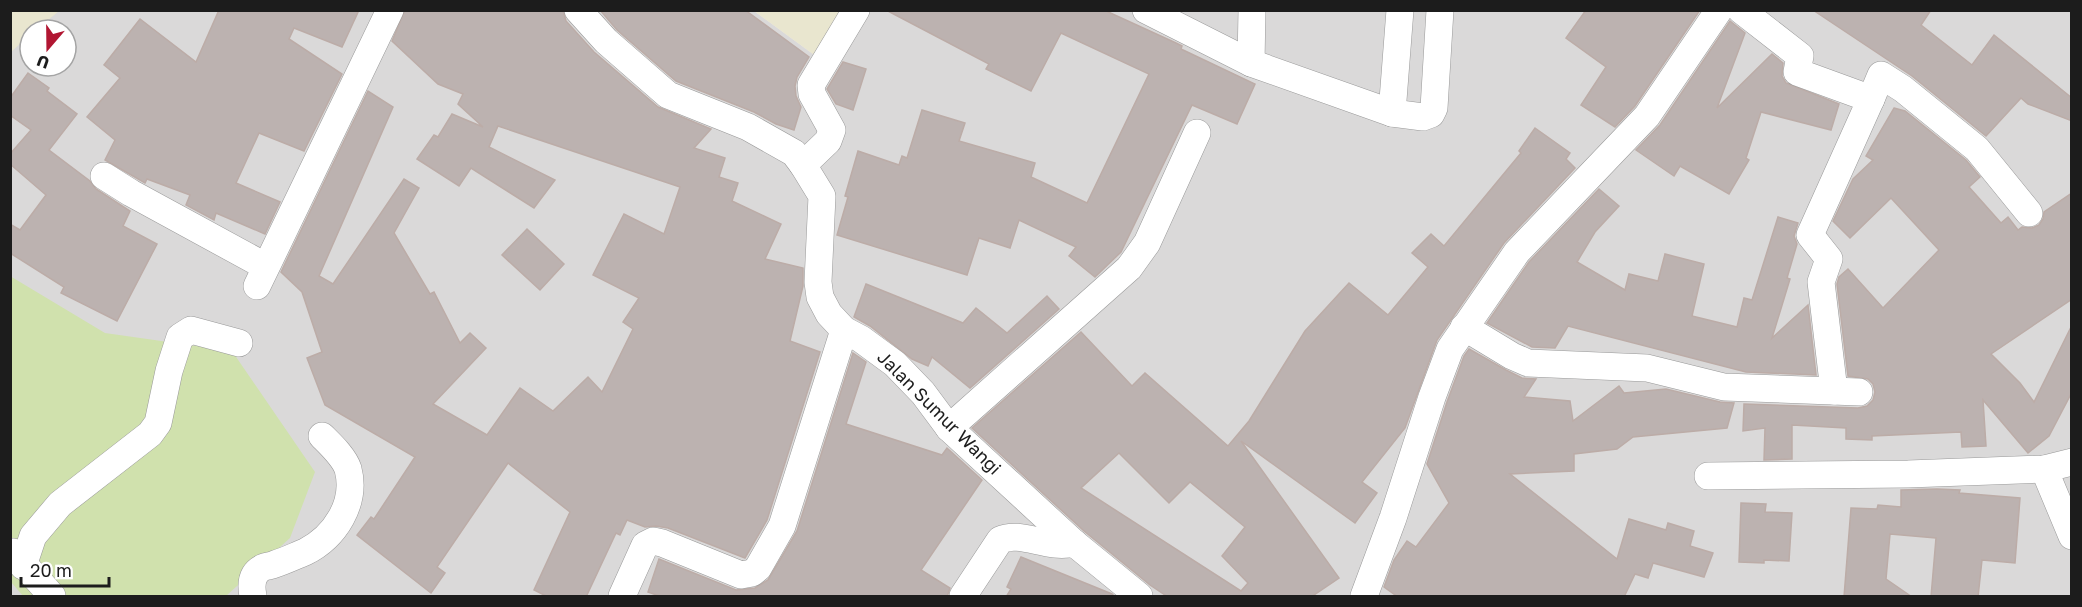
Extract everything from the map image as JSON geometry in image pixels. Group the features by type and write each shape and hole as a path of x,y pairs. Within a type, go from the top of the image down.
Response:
{"street":[{"path":"104,176 261,276 390,10"},
{"name":"Jalan Sumur Wangi","path":"578,10 606,41 668,95 748,127 794,153 822,195 818,282 820,297 829,314 844,330 861,339 895,364 923,393 949,428 1074,543 1139,597"},
{"path":"804,165 828,141 832,130 812,94 811,85 856,10"},
{"path":"1146,10 1251,63 1392,113 1423,117 1431,114 1434,108 1440,10"},
{"path":"1251,63 1252,10"},
{"path":"1392,113 1400,10"},
{"path":"1364,597 1394,518 1432,397 1450,349 1517,252 1647,116 1719,10"},
{"path":"1741,10 1800,56 1797,72 1871,99"},
{"path":"1464,327 1528,363 1647,368 1724,387 1847,391 1821,282 1829,259 1810,235 1881,75 1903,89 1977,149 2029,213"},
{"path":"949,428 1129,268 1148,243 1197,133"},
{"path":"52,597 17,558 33,536 60,504 150,434 158,423 169,371 180,337 191,330 239,343"},
{"path":"622,597 645,545 653,541 672,546 741,574 752,573 758,568 782,526 844,330"},
{"path":"253,597 251,582 262,568 307,551 321,542 339,525 350,492 347,467 322,436"},
{"path":"1708,476 1908,474 2044,469 2072,462"},
{"path":"2044,469 2072,536"},
{"path":"963,597 1000,540 1017,537 1053,546 1074,543"}],"shaded area":[{"path":"11,10 59,10 51,18 18,18 18,46 11,52"},
{"path":"841,10 2071,11 2071,596 11,596 10,11 754,11 817,57"},
{"path":"754,11 841,11 817,57"}],"green space":[{"path":"10,276 105,333 232,351 315,472 290,538 226,596 23,596 11,582"}],"building":[{"path":"219,10 359,10 342,47 294,28 289,39 342,74 304,151 259,133 236,183 280,202 265,234 216,213 214,220 186,205 190,195 147,179 145,183 105,160 115,140 87,117 120,78 104,65 140,19 196,62"},
{"path":"405,10 563,10 566,21 594,52 658,107 711,129 694,148 725,158 719,177 738,183 732,201 781,224 765,259 803,268 803,286 790,341 820,352 767,520 745,558 668,528 645,527 627,520 620,535 616,533 586,597 548,597 534,590 570,512 508,463 437,567 445,573 431,593 357,535 371,517 374,519 415,457 325,405 307,358 322,352 302,292 281,272 368,91 393,107 319,276 333,284 404,179 419,188 394,233 430,294 434,292 460,343 470,333 486,348 433,404 487,435 520,388 553,411 588,377 602,392 633,329 623,322 639,298 593,275 624,214 664,234 680,187 498,126 489,147 555,180 534,208 471,168 459,186 417,159 434,135 438,137 452,114 483,127 458,104 463,94 438,84 392,41"},
{"path":"600,10 745,10 809,57 797,77 795,86 801,107 794,130 676,81 617,30"},
{"path":"886,10 1104,10 1176,43 1182,46 1181,49 1255,84 1237,124 1192,105 1121,252 1095,277 1069,256 1076,247 1019,220 1010,248 979,238 967,275 837,235 858,151 899,165 902,156 907,158 922,110 965,123 959,141 1035,163 1031,177 1087,203 1149,74 1061,33 1031,91 986,69 989,64"},
{"path":"1586,10 1700,10 1635,106 1615,127 1581,105 1606,67 1566,38"},
{"path":"1813,10 1931,10 1921,25 1972,65 1994,35 2072,98 2072,121 2028,104 2021,98 1986,136 1912,76"},
{"path":"1730,21 1745,33 1717,108 1772,54 1783,63 1782,76 1786,83 1839,104 1831,130 1761,112 1746,158 1749,160 1729,194 1680,166 1674,176 1636,150 1660,125"},
{"path":"843,62 866,69 853,110 836,104 827,89"},
{"path":"24,78 35,78 49,88 47,91 77,114 49,150 90,181 96,189 130,211 123,226 157,244 117,321 61,293 64,287 10,253 10,224 20,230 46,195 10,164 10,154 31,130 10,115 10,98"},
{"path":"1894,108 1905,111 1966,160 1980,177 1969,187 2001,223 2008,217 2018,230 2022,227 2032,228 2039,225 2044,212 2072,193 2072,299 1991,354 2020,383 2034,402 2072,325 2072,392 2049,436 2028,453 1983,400 1986,446 1962,447 1961,432 1872,436 1872,440 1846,439 1846,428 1792,425 1792,459 1764,460 1765,428 1743,431 1744,404 1858,408 1867,406 1873,400 1875,392 1873,384 1868,379 1848,376 1837,284 1839,277 1848,269 1883,308 1939,250 1891,198 1850,238 1833,221 1853,179 1873,160 1866,156"},
{"path":"1535,128 1570,153 1566,159 1575,168 1504,243 1437,340 1405,428 1362,482 1377,493 1355,523 1241,441 1339,578 1311,597 1168,597 1084,531 972,428 1081,332 1132,386 1145,373 1228,446 1249,421 1305,331 1349,283 1388,315 1428,267 1412,253 1431,234 1444,246 1521,153 1519,151","holes":["1119,453 1169,503 1190,482 1245,527 1222,556 1248,583 1241,591 1081,488"]},
{"path":"1599,189 1619,206 1595,232 1577,262 1625,290 1629,274 1658,281 1665,254 1704,264 1692,316 1737,327 1744,298 1752,300 1778,217 1798,223 1794,236 1797,244 1787,278 1790,279 1772,338 1808,305 1816,375 1746,372 1568,326 1555,348 1532,347 1487,323 1529,262"},
{"path":"527,229 564,264 540,290 502,255"},
{"path":"866,284 963,323 976,308 1007,333 1047,296 1059,309 970,388 932,357 928,366 912,359 870,326 854,317"},
{"path":"1469,349 1522,378 1536,379 1524,397 1570,401 1573,421 1619,386 1624,393 1666,389 1720,402 1734,403 1727,428 1633,437 1617,449 1574,454 1574,471 1510,474 1617,559 1629,519 1666,530 1668,523 1694,531 1690,546 1713,553 1704,577 1653,563 1648,578 1635,574 1624,597 1398,597 1384,587 1394,560 1407,541 1416,547 1449,503 1427,464 1447,402 1464,356"},
{"path":"853,353 866,362 846,424 942,455 947,448 982,480 921,570 950,588 947,597 662,597 648,592 659,559 736,590 755,588 768,580 797,531"},
{"path":"1937,489 2020,498 2015,563 1982,560 1978,597 1931,597 1936,538 1890,534 1886,579 1912,597 1844,597 1851,508 1877,509 1878,505 1901,507 1901,490"},
{"path":"1741,503 1766,504 1765,512 1792,513 1789,561 1739,562"},
{"path":"1021,557 1115,597 1006,597 1011,589 1007,587"}]}
